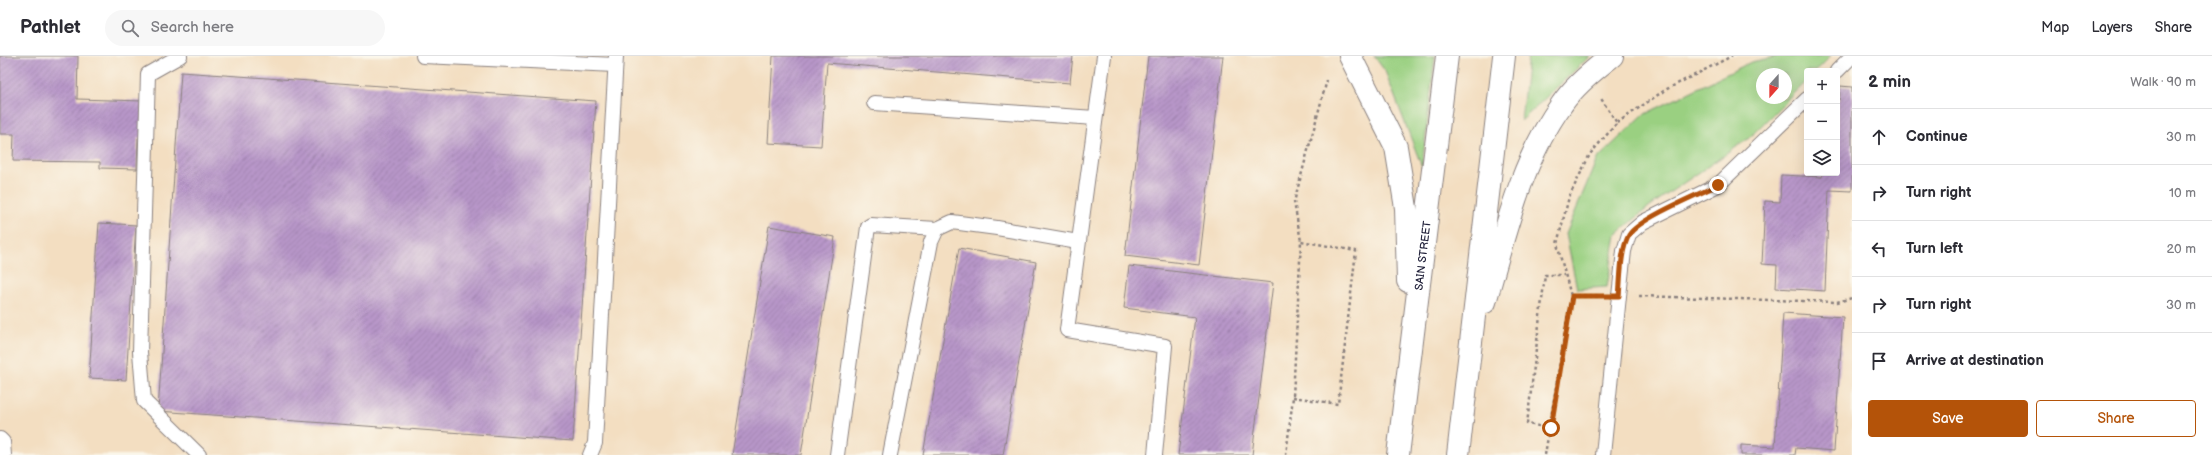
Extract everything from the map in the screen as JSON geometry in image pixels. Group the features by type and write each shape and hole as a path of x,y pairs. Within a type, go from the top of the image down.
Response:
{"main road":[{"path":"1350,56 1396,147 1406,208 1409,355"},
{"name":"SAIN STREET","path":"1398,455 1409,355 1447,56"},
{"path":"1458,455 1504,56"},
{"path":"1468,358 1520,186 1536,146 1562,103 1598,67 1612,56"}],"lane":[{"path":"180,56 148,74 140,352 144,400 199,455"},
{"path":"423,56 616,61 595,443 590,455"},
{"path":"1104,56 1067,330 1165,346 1155,455"},
{"path":"1840,68 1852,56"},
{"path":"874,103 1095,118"},
{"path":"1603,455 1624,251 1629,234 1643,222 1718,185 1804,103"},
{"path":"837,455 868,227 937,229 952,222 1078,242"},
{"path":"890,455 931,242 937,229"},
{"path":"0,439 3,442 4,455"}],"path":[{"path":"1545,455 1551,428 1572,296 1564,275 1557,244 1569,197 1590,154 1617,123 1666,90 1732,56"},
{"path":"1286,455 1293,397 1301,241 1294,202 1327,80"},
{"path":"1599,94 1617,123"},
{"path":"1293,397 1338,404 1356,251 1301,241"},
{"path":"1551,428 1527,424 1545,275 1564,275"},
{"path":"1572,296 1836,302 1852,298"}],"green space":[{"path":"1374,56 1435,56 1422,167 1385,71"},
{"path":"1528,56 1590,56 1521,121"},
{"path":"1780,56 1831,56 1819,68 1804,68 1804,83 1792,95 1792,68 1756,68 1756,104 1783,104 1748,139 1650,206 1616,235 1607,287 1577,289 1566,234 1597,159 1643,115 1751,62"}],"building":[{"path":"0,56 78,56 77,99 143,101 143,138 138,138 137,169 100,168 100,162 13,161 14,134 0,134"},
{"path":"773,56 1073,56 1070,83 827,63 821,146 768,143"},
{"path":"1148,56 1223,56 1199,265 1125,256"},
{"path":"181,72 596,101 573,441 158,411"},
{"path":"1840,86 1852,87 1852,191 1829,190 1825,291 1776,288 1777,265 1762,264 1765,201 1780,202 1781,175 1822,177 1840,176"},
{"path":"99,223 136,225 126,380 89,378"},
{"path":"769,226 835,237 801,455 732,455"},
{"path":"959,248 1036,262 1003,455 923,455"},
{"path":"1129,266 1273,283 1252,455 1178,455 1195,317 1124,308"},
{"path":"1783,313 1843,317 1834,451 1796,448 1795,455 1741,455 1741,445 1775,447"}],"route":[{"path":"1551,428 1572,296 1619,296 1624,251 1629,234 1643,222 1718,185"}]}
